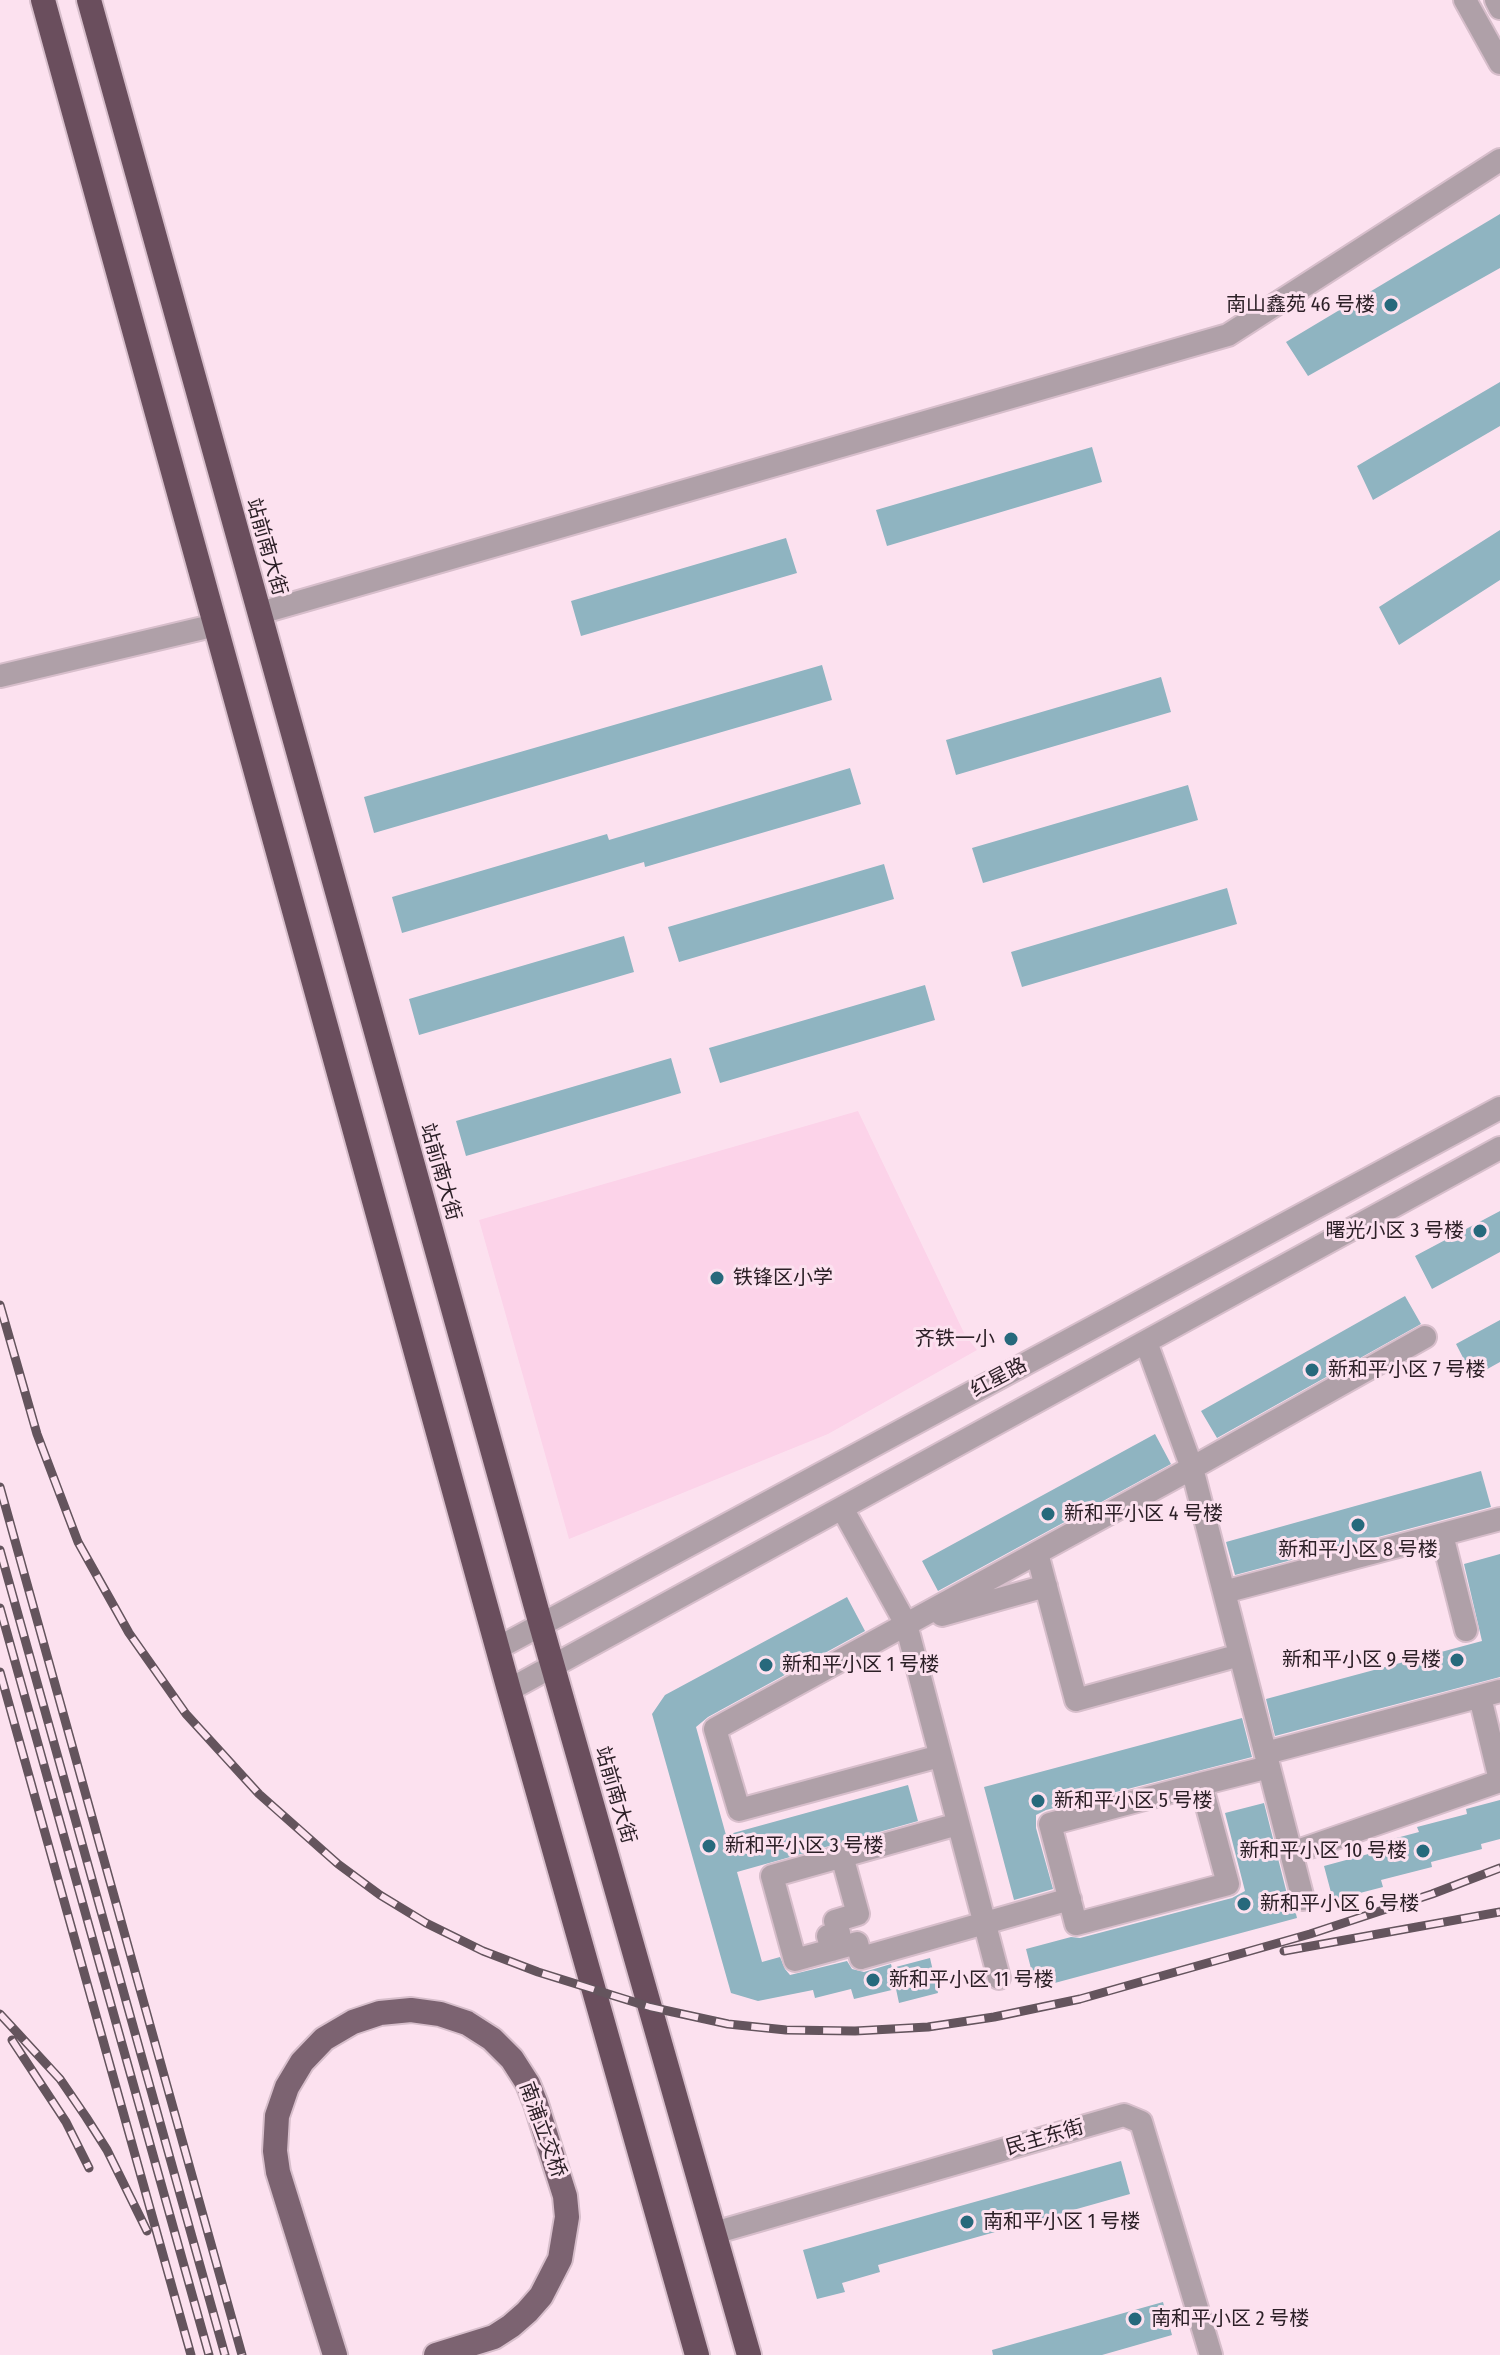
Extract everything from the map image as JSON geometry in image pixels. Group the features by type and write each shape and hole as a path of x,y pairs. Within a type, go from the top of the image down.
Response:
{"highway":[{"path":"43,0 509,1690 697,2355"},
{"name":"站前南大街","path":"89,0 541,1625 749,2355"}],"main road":[{"name":"南浦立交桥","path":"335,2355 278,2172 275,2151 277,2116 287,2087 302,2062 324,2039 353,2022 380,2013 411,2010 440,2014 467,2023 492,2039 512,2059 528,2084 565,2196 567,2217 560,2259 541,2296 511,2326 494,2337 436,2355"}],"street":[{"path":"1465,0 1500,63"},
{"path":"1496,0 1500,8"},
{"path":"260,613 1228,335 1500,160"},
{"path":"0,676 216,625"},
{"name":"红星路","path":"498,1648 1500,1108"},
{"name":"红星路","path":"509,1690 1500,1148"},
{"path":"940,1756 739,1810 715,1729 1425,1337"},
{"path":"1146,1342 1192,1468 1303,1899"},
{"path":"842,1508 906,1624 999,1978"},
{"path":"1224,1592 1500,1519"},
{"path":"1442,1535 1466,1630"},
{"path":"1037,1553 1076,1700 1240,1655"},
{"path":"906,1624 1046,1586"},
{"path":"1201,1784 1228,1884 1076,1924 1050,1824 1201,1784 1267,1760 1490,1694 1500,1781 1292,1853"},
{"path":"958,1824 772,1876 795,1960 857,1943 861,1958 1070,1899"},
{"path":"832,1950 828,1936 839,1933 835,1921 858,1914 842,1856"},
{"name":"民主东街","path":"714,2233 1124,2115 1141,2122 1211,2355"}],"shaded area":[{"name":"铁锋区小学","path":"858,1111 965,1335 977,1350 828,1434 569,1539 479,1220"}],"building":[{"name":"南山鑫苑 46 号楼","path":"1500,214 1500,268 1308,376 1286,342"},
{"path":"1500,382 1500,426 1373,500 1357,466"},
{"path":"1092,447 1102,482 887,546 876,510"},
{"path":"1500,530 1500,580 1399,645 1379,607"},
{"path":"786,538 797,573 581,636 571,601"},
{"path":"822,665 832,700 374,833 364,797"},
{"path":"1161,677 1171,712 956,775 946,740"},
{"path":"850,768 861,804 645,867 644,862 402,933 392,897 607,834 609,840"},
{"path":"1188,785 1198,820 983,883 972,848"},
{"path":"884,864 894,899 679,962 668,927"},
{"path":"1227,888 1237,924 1022,987 1011,952"},
{"path":"624,936 634,972 419,1035 409,999"},
{"path":"925,985 935,1020 720,1083 709,1048"},
{"path":"671,1058 681,1093 466,1156 456,1121"},
{"name":"曙光小区 3 号楼","path":"1500,1211 1500,1252 1432,1289 1415,1256"},
{"name":"新和平小区 7 号楼","path":"1405,1296 1421,1324 1217,1438 1201,1411"},
{"path":"1500,1320 1500,1362 1473,1377 1456,1344"},
{"name":"新和平小区 4 号楼","path":"1155,1434 1171,1464 938,1591 922,1561"},
{"name":"新和平小区 8 号楼","path":"1481,1471 1491,1507 1235,1575 1226,1542"},
{"name":"新和平小区 9 号楼","path":"1500,1554 1500,1677 1275,1736 1266,1699 1482,1641 1464,1564"},
{"path":"847,1597 865,1631 708,1717 696,1727 726,1835 908,1785 918,1821 737,1872 762,1962 780,1957 790,1975 847,1961 852,1969 864,1972 930,1958 938,1993 899,2003 896,1989 854,1999 851,1989 815,1998 813,1990 758,2001 731,1993 652,1714 665,1695"},
{"name":"新和平小区 5 号楼","path":"1242,1718 1252,1757 1036,1815 1036,1828 1053,1889 1014,1900 984,1787"},
{"name":"新和平小区 10 号楼","path":"1500,1800 1500,1839 1481,1844 1482,1849 1431,1862 1432,1867 1381,1880 1383,1887 1333,1900 1324,1866 1372,1853 1370,1845 1419,1832 1417,1827 1467,1814 1466,1809"},
{"name":"新和平小区 6 号楼","path":"1264,1803 1289,1902 1297,1918 1036,1988 1026,1949 1232,1898 1245,1891 1225,1813"},
{"name":"南和平小区 1 号楼","path":"1121,2161 1130,2194 878,2265 880,2272 842,2283 845,2292 817,2299 803,2250"},
{"name":"南和平小区 2 号楼","path":"1163,2302 1172,2335 1102,2355 993,2355 992,2350"}],"railway":[{"path":"0,1305 37,1434 78,1542 129,1633 186,1714 259,1794 338,1864 380,1895 426,1923 483,1951 538,1972 650,2007 728,2024 786,2030 855,2031 928,2027 1080,1999 1310,1934 1500,1868"},
{"path":"0,1487 242,2355"},
{"path":"0,1550 225,2355"},
{"path":"0,1608 209,2355"},
{"path":"0,1672 191,2355"},
{"path":"1284,1951 1500,1912"},
{"path":"0,2014 60,2079 86,2117 107,2150 147,2231"},
{"path":"12,2040 66,2122 89,2168"}],"place":[{"name":"南山鑫苑 46 号楼","path":"1391,305"},
{"name":"曙光小区 3 号楼","path":"1480,1231"},
{"name":"铁锋区小学","path":"717,1278"},
{"name":"齐铁一小","path":"1011,1339"},
{"name":"新和平小区 7 号楼","path":"1312,1370"},
{"name":"新和平小区 4 号楼","path":"1048,1514"},
{"name":"新和平小区 8 号楼","path":"1358,1525"},
{"name":"新和平小区 9 号楼","path":"1457,1660"},
{"name":"新和平小区 1 号楼","path":"766,1665"},
{"name":"新和平小区 5 号楼","path":"1038,1801"},
{"name":"新和平小区 3 号楼","path":"709,1846"},
{"name":"新和平小区 10 号楼","path":"1423,1851"},
{"name":"新和平小区 6 号楼","path":"1244,1904"},
{"name":"新和平小区 11 号楼","path":"873,1980"},
{"name":"南和平小区 1 号楼","path":"967,2222"},
{"name":"南和平小区 2 号楼","path":"1135,2319"}]}
